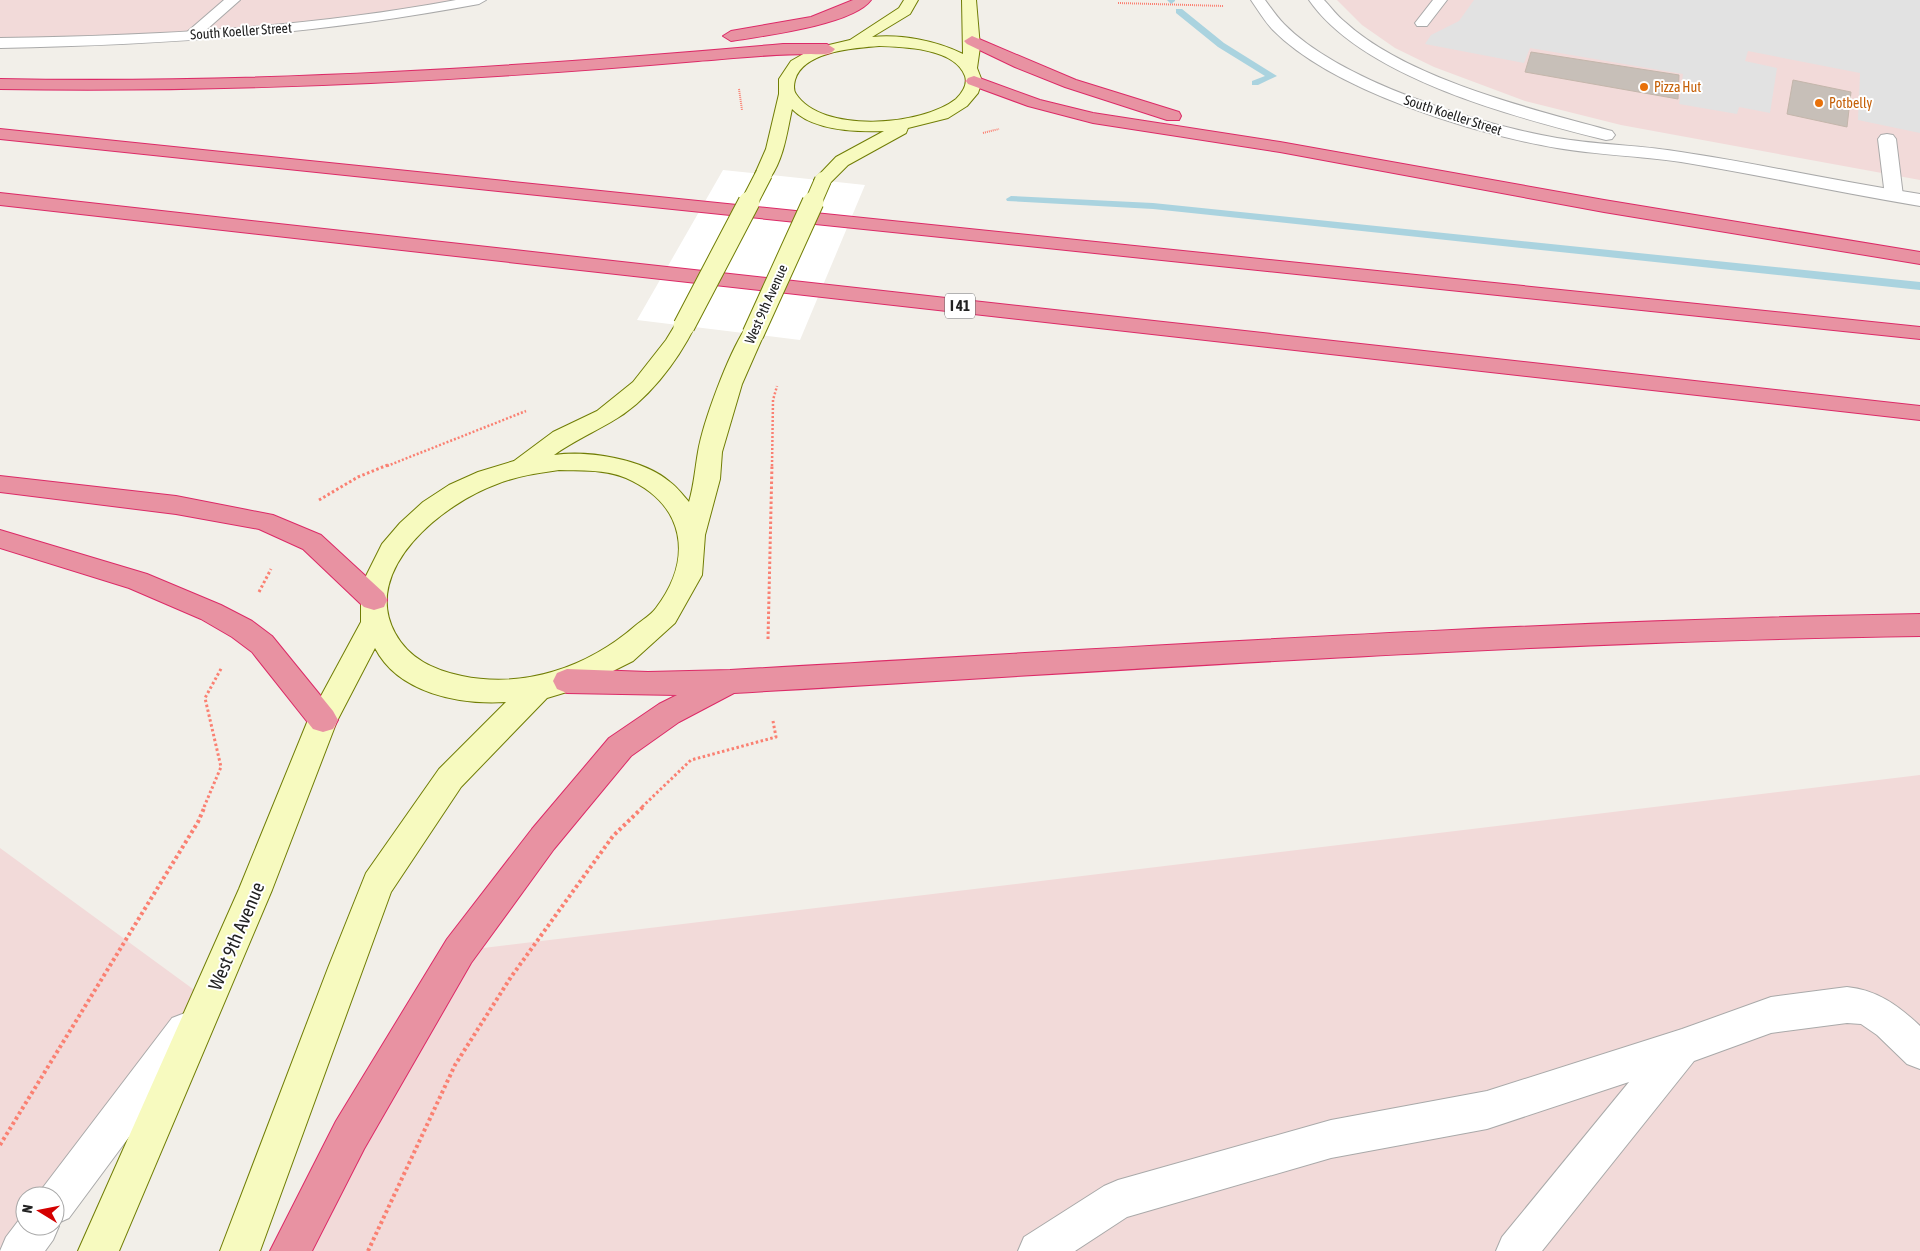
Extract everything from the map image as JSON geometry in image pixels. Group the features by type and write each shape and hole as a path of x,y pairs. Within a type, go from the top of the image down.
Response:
{"highway":[{"path":"712,38 785,28 820,20 864,0"},
{"path":"972,41 1028,69 1108,97 1280,147"},
{"path":"449,74 684,42"},
{"path":"0,84 204,86 522,71 783,49 826,50"},
{"path":"971,75 1034,103 1093,118 1280,147 1604,206 1920,258"},
{"path":"0,134 1920,333"},
{"name":"I 41","path":"0,200 1920,413"},
{"path":"0,484 176,505 264,521 312,542 374,611"},
{"path":"0,539 138,581 211,612 242,629 262,644 323,720"},
{"path":"553,684 730,682 1535,636 1734,628 1920,625"},
{"path":"290,1251 350,1135 459,951 543,839 620,747 669,713 730,682"}],"main road":[{"path":"850,44 884,26 905,11 911,0"},
{"path":"787,94 795,105 803,110 832,122 876,126 912,123 938,116 958,106 970,94 972,41 969,0"},
{"path":"518,468 561,438 605,416 641,387 666,357 764,174 775,149 787,94 786,81 793,69 807,58 826,50 850,44 879,41 907,42 934,47 955,56 971,75"},
{"name":"West 9th Avenue","path":"553,684 623,653 665,616 689,575 692,535 708,479 710,452 716,426 731,384 823,180 842,161 912,123"},
{"path":"518,468 559,462 598,463 632,471 661,487 681,509 692,535"},
{"name":"West 9th Avenue","path":"98,1251 255,890 323,720 374,611 379,576 391,551 409,529 432,508 458,491 487,478 518,468"},
{"path":"374,611 393,656 429,681 481,692 553,684"},
{"path":"240,1251 378,884 450,778 553,684"}],"street":[{"path":"192,36 232,0"},
{"name":"South Koeller Street","path":"0,43 192,36 361,21 479,0"},
{"name":"South Koeller Street","path":"1316,0 1339,24 1361,41 1436,81 1509,108 1680,156"},
{"path":"1422,23 1440,0"},
{"name":"South Koeller Street","path":"1259,2 1272,23 1310,52 1368,85 1411,102 1502,131 1558,143 1680,156 1920,200"},
{"path":"1887,139 1894,196"},
{"path":"65,1191 208,1000"},
{"path":"1038,1251 1118,1200 1331,1139 1487,1110 1771,1016 1846,1005 1866,1007 1890,1022 1920,1051"},
{"path":"1516,1251 1682,1047"},
{"path":"20,1251 31,1236"}],"path":[{"path":"1118,3 1231,6 1259,2"},
{"path":"768,640 773,400 778,382"},
{"path":"368,1251 455,1065 511,977 613,836 691,760 776,737 772,715"}],"shaded area":[{"path":"0,0 479,0 251,32 0,43"},
{"path":"1337,0 1920,0 1920,180 1621,125 1525,101 1434,67 1395,48 1362,25"},
{"path":"1474,0 1920,0 1920,133 1858,120 1860,73 1748,51 1745,61 1777,68 1770,113 1739,107 1737,114 1679,104 1683,74 1530,48 1524,63 1425,44 1431,35 1459,21"},
{"path":"1920,775 1920,1251 290,1251 459,951"},
{"path":"0,848 208,1000 63,1186 15,1186 15,1236 23,1236 20,1251 0,1251"}],"pier":[{"path":"723,170 865,185 800,340 637,320"}],"building":[{"name":"Pizza Hut","path":"1531,52 1679,75 1678,99 1525,72"},
{"name":"Potbelly","path":"1793,80 1851,92 1847,127 1787,114"}],"waterway":[{"path":"1179,11 1221,45 1272,76 1255,83"},
{"path":"1011,199 1153,206 1920,286"}],"place":[{"name":"Pizza Hut","path":"1644,87"},
{"name":"Potbelly","path":"1819,103"}]}
